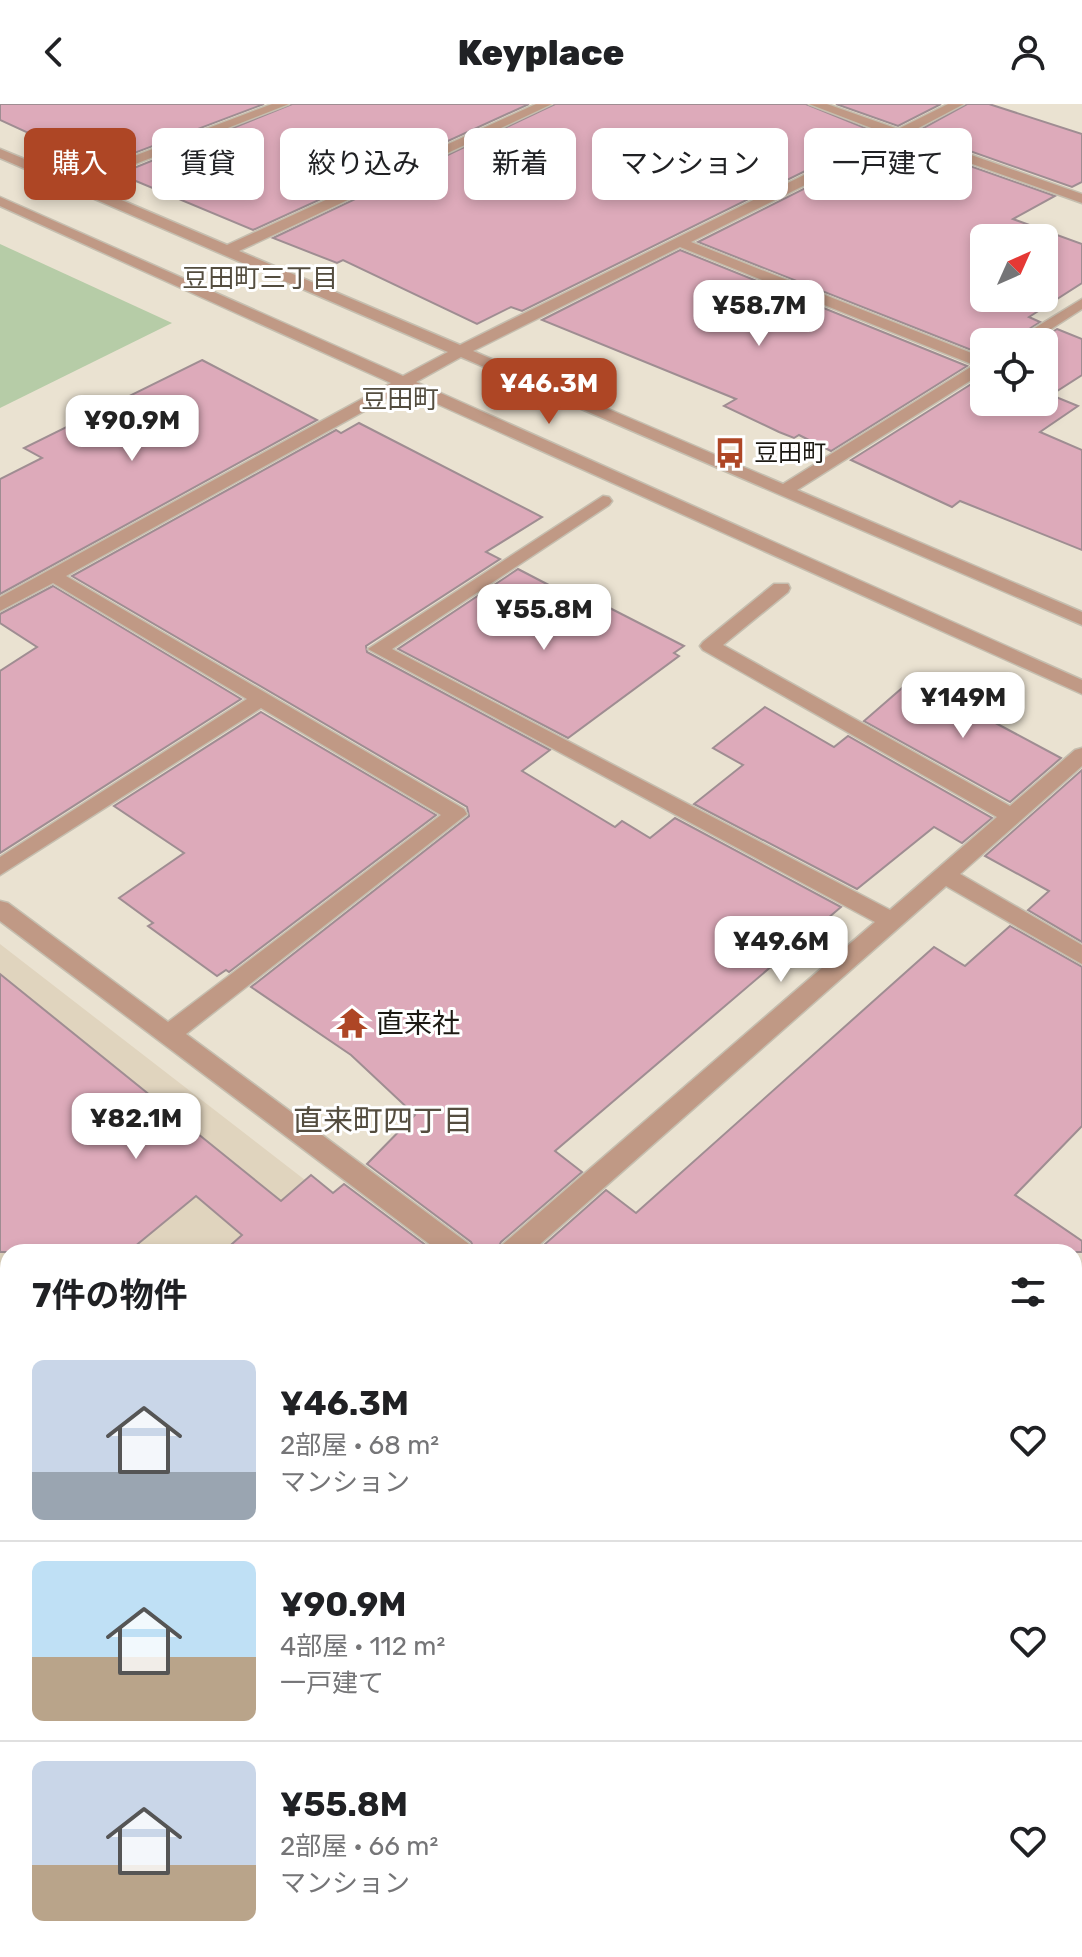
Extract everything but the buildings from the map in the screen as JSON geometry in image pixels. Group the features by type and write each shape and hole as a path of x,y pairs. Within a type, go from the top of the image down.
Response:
{"street":[{"path":"136,160 283,104"},
{"path":"224,252 546,104"},
{"path":"815,104 884,128"},
{"path":"908,128 958,104"},
{"path":"0,153 24,163"},
{"path":"972,160 1082,199"},
{"path":"0,605 461,351 804,180"},
{"path":"109,200 1082,619"},
{"path":"4,207 404,382 1082,688"},
{"path":"679,242 970,358"},
{"path":"1042,328 1082,303"},
{"path":"784,491 970,373"},
{"path":"603,501 378,649 890,920"},
{"path":"53,576 456,814 168,1035"},
{"path":"781,588 710,646 1010,815"},
{"path":"0,867 262,698"},
{"path":"521,1244 1082,755"},
{"path":"943,874 1082,956"},
{"path":"0,909 449,1244"}],"shaded area":[{"path":"0,944 388,1244 0,1244"}],"green space":[{"path":"0,244 172,323 0,408"}],"place":[{"name":"豆田町","path":"730,453"},
{"name":"直来社","path":"352,1023"}],"district":[{"name":"豆田町三丁目","path":"260,278"},
{"name":"豆田町","path":"400,399"},
{"name":"直来町四丁目","path":"383,1121"}]}
